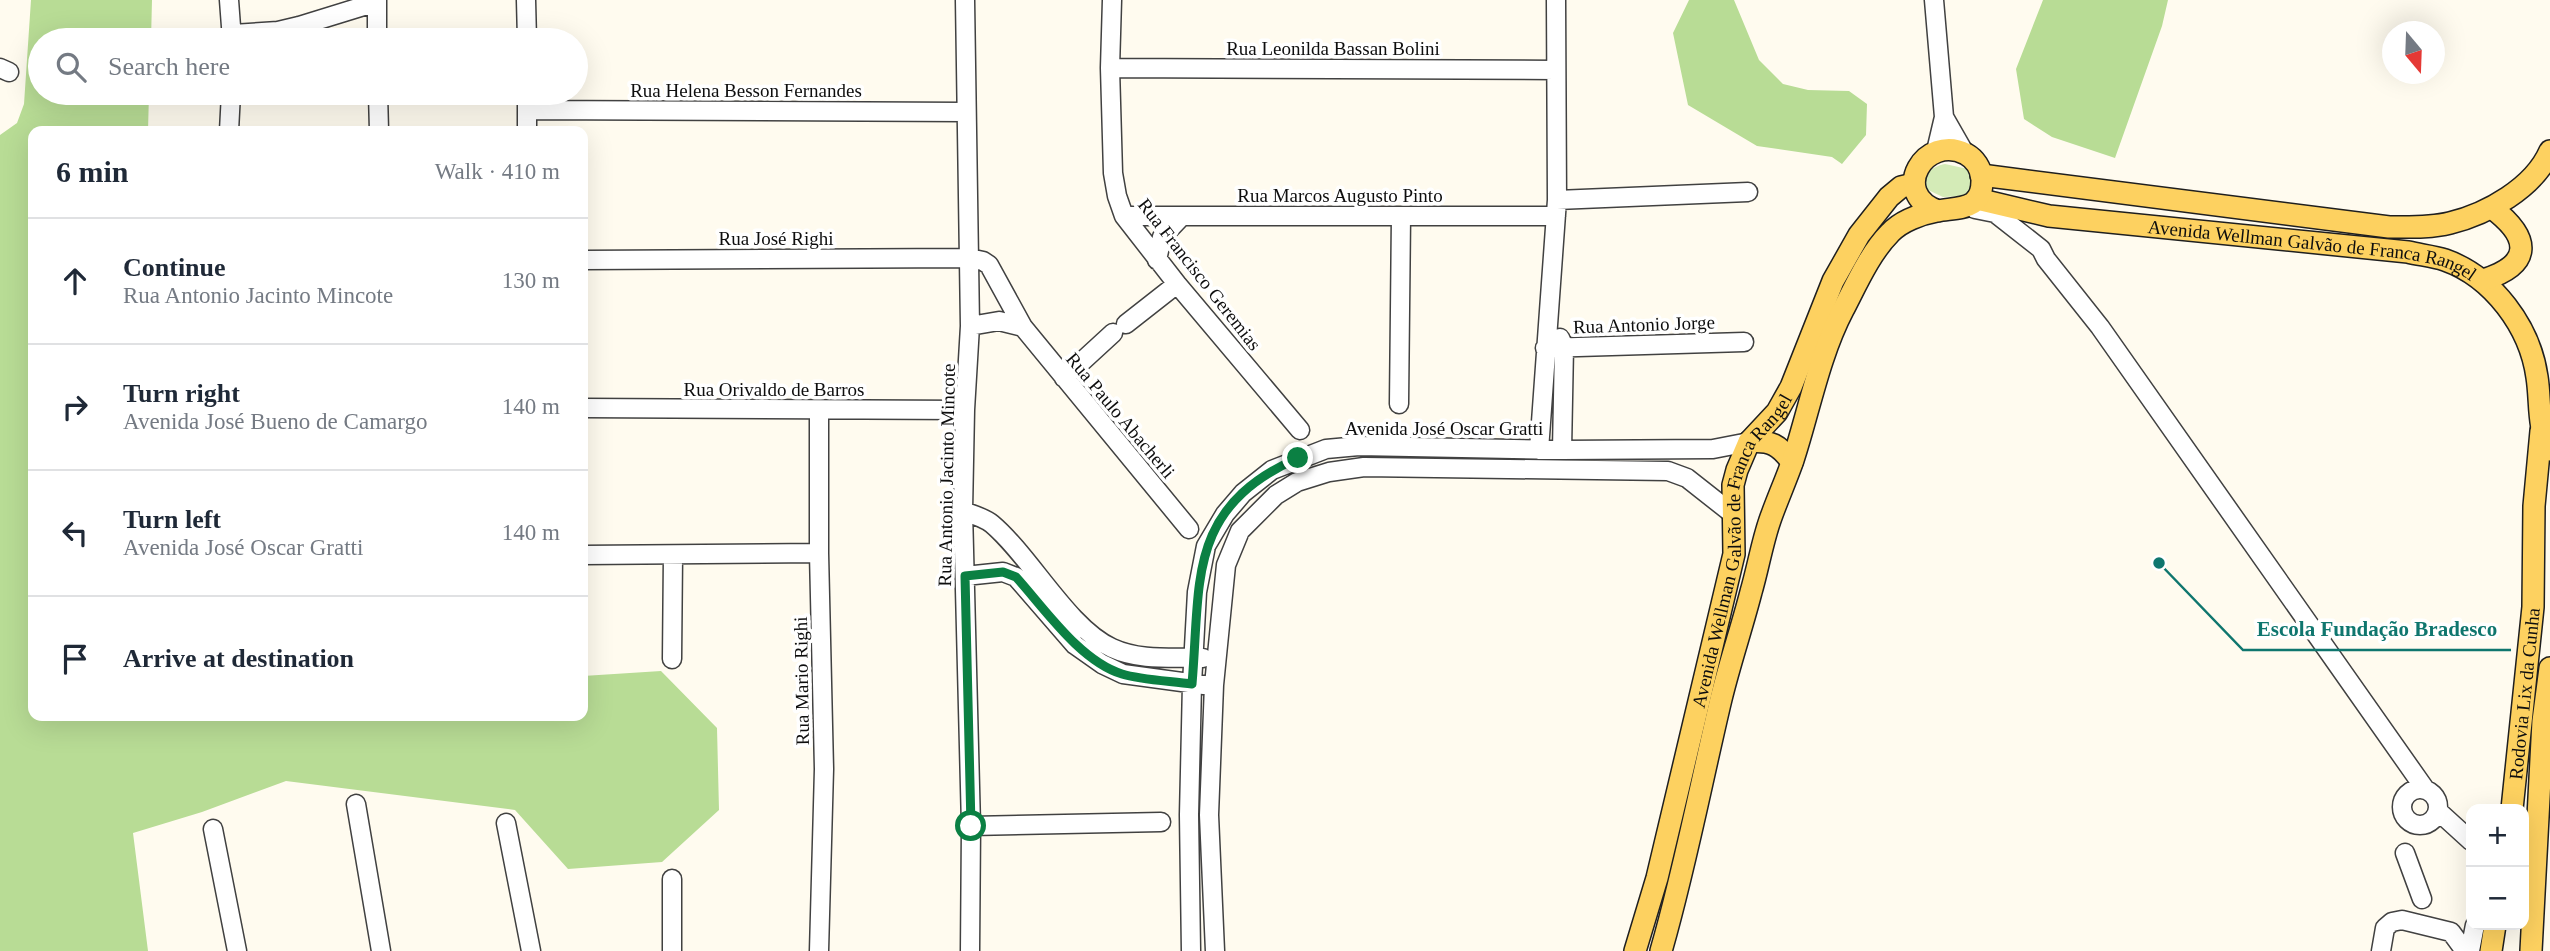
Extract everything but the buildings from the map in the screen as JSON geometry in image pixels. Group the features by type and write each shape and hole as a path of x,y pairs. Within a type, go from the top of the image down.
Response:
{"main road":[{"path":"1936,151 1964,152 1972,158 1982,174 1982,186 1970,203 1938,211 1922,201 1914,184 1919,164 1936,151"},
{"name":"Avenida Wellman Galvão de Franca Rangel","path":"1982,174 2389,227 2418,228 2449,223 2492,208 2529,180 2550,151"},
{"name":"Avenida Wellman Galvão de Franca Rangel","path":"1634,951 1657,878 1734,554 1733,485 1749,442 1777,412 1791,387 1833,281 1858,236 1889,197 1901,187 1914,184"},
{"name":"Avenida Wellman Galvão de Franca Rangel","path":"1970,203 2049,216 2408,252 2446,260 2483,280 2511,312 2535,360 2541,429"},
{"path":"2483,280 2507,270 2520,251 2517,230 2492,208"},
{"name":"Avenida Wellman Galvão de Franca Rangel","path":"1661,951 1681,881 1722,696 1769,522 1792,462 1829,343 1856,286 1889,234 1902,223 1938,211"},
{"name":"Rodovia Lix da Cunha","path":"2513,804 2533,607 2534,506 2550,370"},
{"path":"2541,429 2550,450"},
{"path":"1749,442 1763,440 1777,444 1792,462"},
{"path":"1734,515 1751,523 1769,522"},
{"name":"Rodovia Lix da Cunha","path":"2531,951 2543,721 2550,668"},
{"path":"2491,951 2494,930"}],"street":[{"path":"229,0 232,28"},
{"path":"526,0 527,28"},
{"name":"Rua Antonio Jacinto Mincote","path":"965,0 970,326 963,511 971,826 970,951"},
{"name":"Rua Francisco Geremias","path":"1112,0 1110,68 1113,173 1124,216 1157,260 1300,430"},
{"path":"1539,450 1557,208 1556,0"},
{"path":"1934,0 1944,117 1936,151"},
{"path":"291,28 377,1 377,28"},
{"name":"Rua Leonilda Bassan Bolini","path":"1110,68 1556,70"},
{"name":"Rua Helena Besson Fernandes","path":"588,103 966,112"},
{"path":"229,126 230,105"},
{"path":"378,105 379,126"},
{"path":"527,105 527,126"},
{"path":"1944,117 1964,152"},
{"name":"Rua Marcos Augusto Pinto","path":"1124,216 1401,216 1557,208 1748,192"},
{"path":"1970,203 1995,213 2041,249 2100,327 2425,789 2435,797 2438,811 2466,836"},
{"path":"1157,260 1162,237 1182,216"},
{"path":"1399,404 1401,216"},
{"path":"2041,249 2043,229 2049,216"},
{"name":"Rua José Righi","path":"588,260 969,258"},
{"name":"Rua Paulo Abacherli","path":"969,258 989,265 1023,327 1189,529"},
{"path":"1063,378 1119,329 1177,284"},
{"path":"970,294 1004,295"},
{"path":"1550,312 1564,347 1562,450"},
{"path":"970,326 999,321 1023,327"},
{"name":"Rua Antonio Jorge","path":"1545,348 1744,342"},
{"name":"Rua Orivaldo de Barros","path":"588,408 965,410"},
{"name":"Rua Mario Righi","path":"819,410 824,769 819,951"},
{"name":"Avenida José Oscar Gratti","path":"1191,951 1189,815 1197,592 1206,546 1225,514 1242,493 1272,470 1326,449 1359,446 1539,450 1713,449 1749,442"},
{"name":"Avenida José Oscar Gratti","path":"1215,951 1209,815 1214,685 1226,565 1240,531 1276,495 1297,482 1329,472 1364,467 1668,471 1687,478 1734,515"},
{"path":"963,511 990,522 1088,634 1110,648 1126,654 1164,658 1217,659"},
{"path":"588,555 819,553"},
{"path":"672,659 673,555"},
{"path":"965,576 1003,572 1016,577 1075,645 1122,674 1214,685"},
{"path":"2425,789 2413,790 2407,794 2402,806 2405,818 2417,825 2423,825 2435,817 2438,811"},
{"path":"356,804 381,951"},
{"path":"971,826 1161,822"},
{"path":"506,823 531,951"},
{"path":"213,829 237,951"},
{"path":"2405,853 2423,898"},
{"path":"672,878 672,951"},
{"path":"2381,951 2385,928 2392,922 2402,920 2451,932 2468,951"},
{"path":"2468,951 2474,930"}],"green space":[{"path":"31,0 152,0 151,28 29,28"},
{"path":"1689,0 1734,0 1759,60 1783,84 1808,90 1849,91 1867,104 1866,135 1842,164 1832,157 1757,146 1688,105 1673,33"},
{"path":"2043,0 2168,0 2162,26 2115,158 2052,137 2024,119 2016,69"},
{"path":"28,45 28,105 149,105 148,126 28,126 28,721 588,721 588,676 661,671 717,728 719,810 662,862 568,869 515,810 286,781 202,812 133,833 148,951 0,951 0,135 17,123 24,104"},
{"path":"1945,164 1968,169 1975,187 1966,196 1943,197 1928,190 1925,180 1928,172"}],"place":[{"name":"Escola Fundação Bradesco","path":"2159,563"}],"route":[{"path":"971,826 965,576 1003,572 1016,577 1075,645 1122,674 1192,684 1197,592 1206,546 1225,514 1242,493 1272,470 1298,458"}]}
